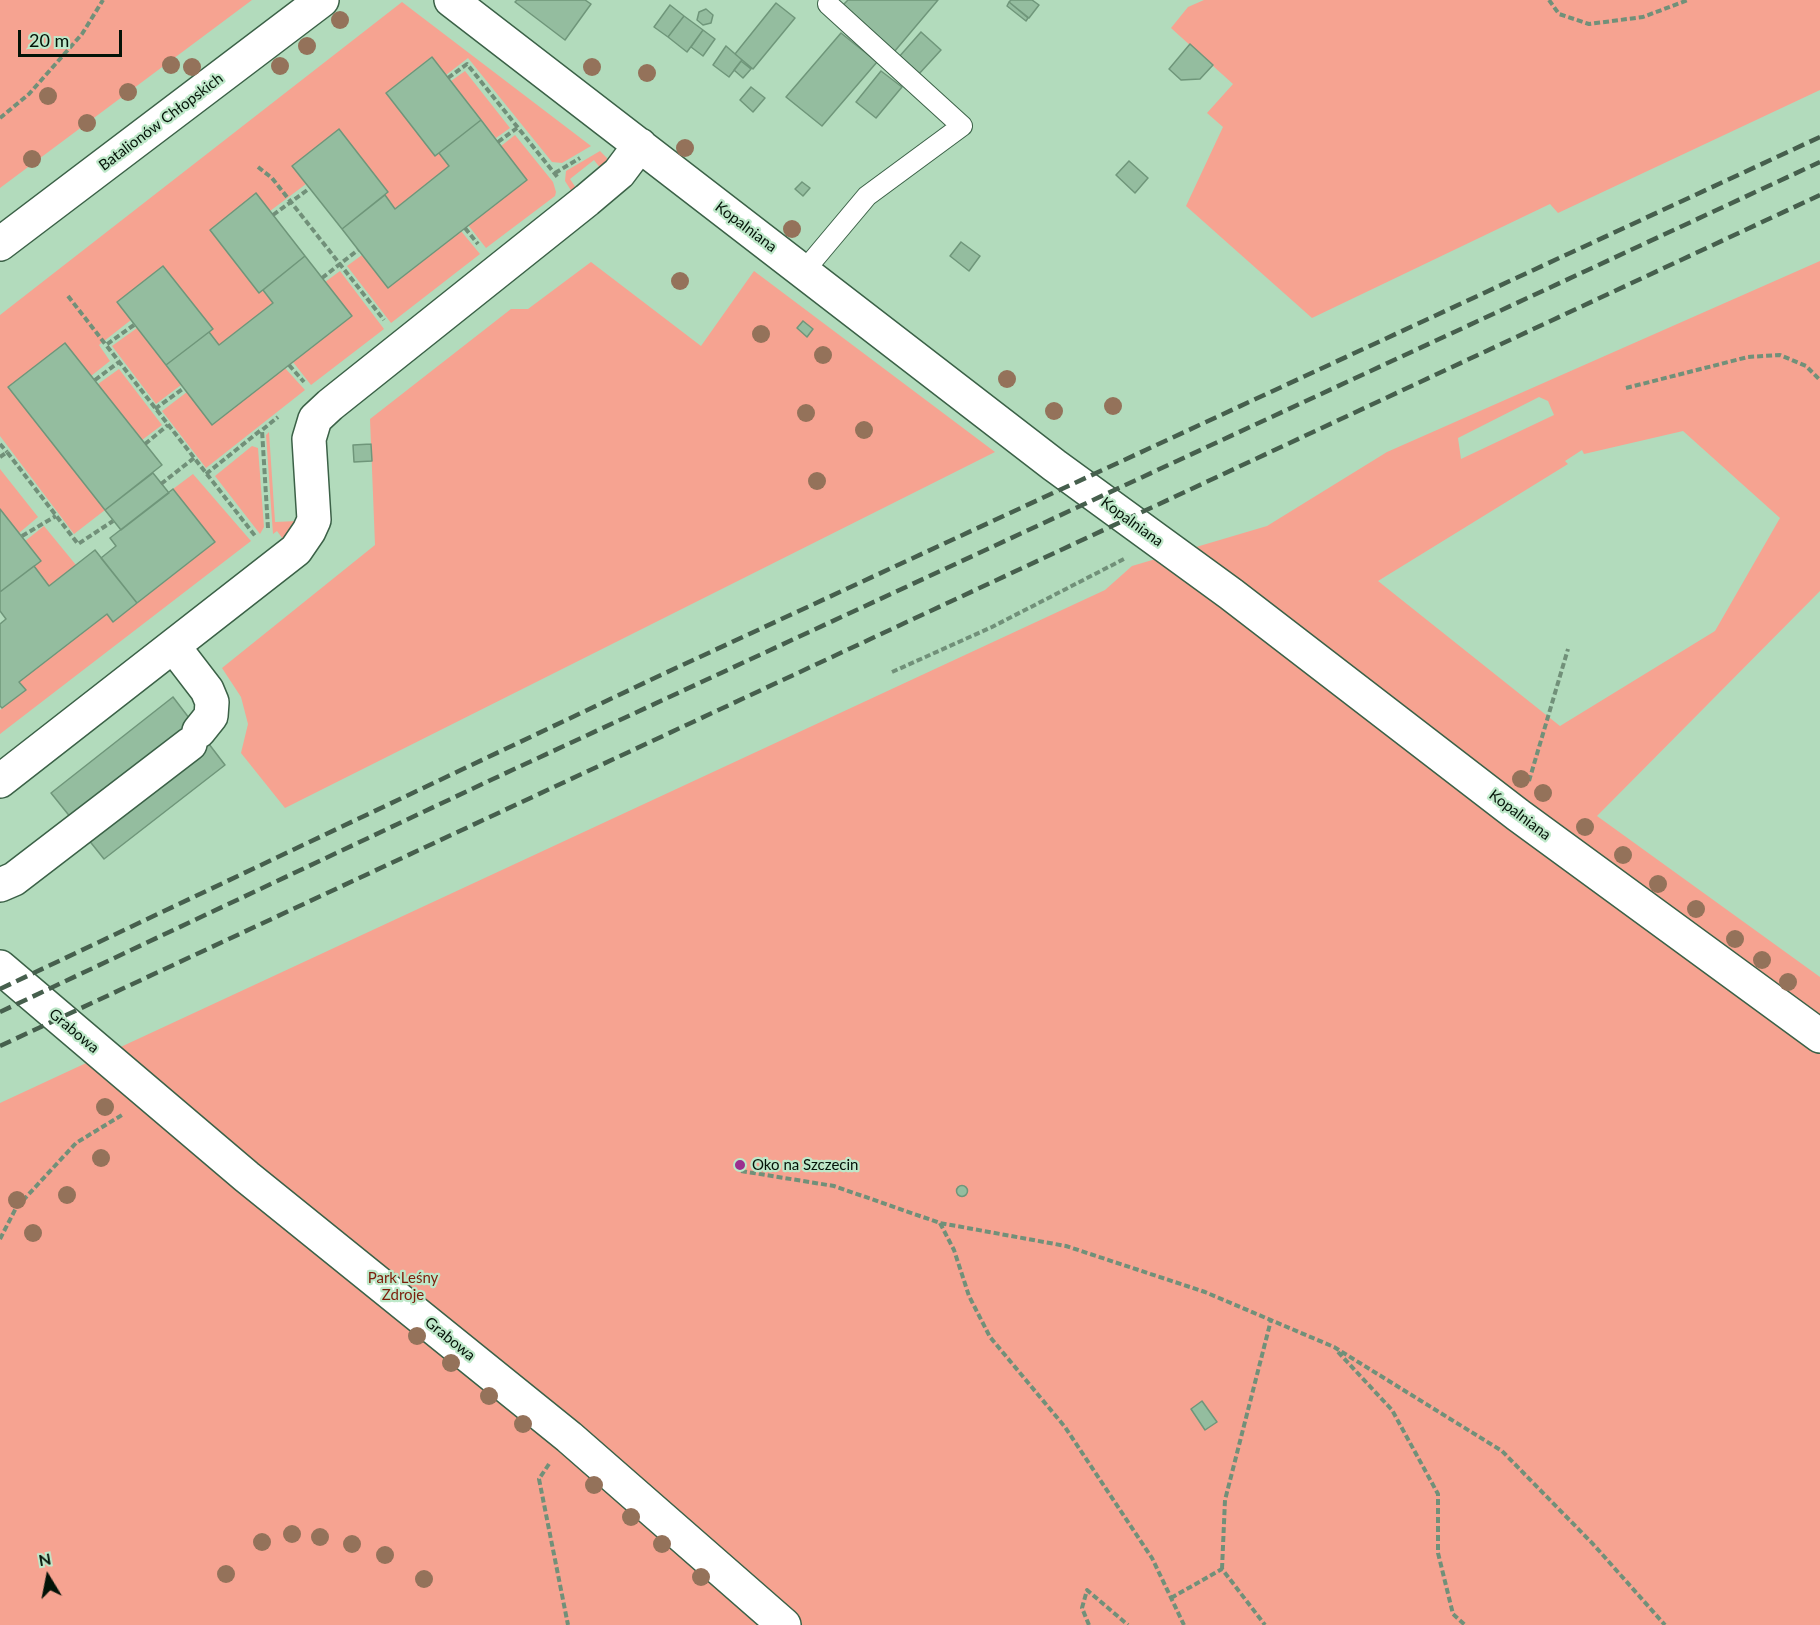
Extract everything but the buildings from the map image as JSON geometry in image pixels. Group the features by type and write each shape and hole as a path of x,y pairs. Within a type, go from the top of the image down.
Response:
{"street":[{"name":"Batalionów Chłopskich","path":"0,243 322,0"},
{"name":"Kopalniana","path":"451,0 1054,465 1159,541 1518,815 1820,1036"},
{"path":"0,781 296,550 309,531 314,515 309,439 315,419 587,200 619,173 640,145"},
{"path":"0,885 14,879 194,738 211,716 212,702 207,690 174,647"},
{"name":"Grabowa","path":"0,967 152,1097 569,1437 784,1625"}],"lane":[{"path":"804,270 867,196 962,126 828,4"}],"path":[{"path":"0,118 29,94 82,34 103,0"},
{"path":"1549,0 1559,14 1588,24 1643,17 1688,0"},
{"path":"448,78 467,64 562,184"},
{"path":"498,142 517,128"},
{"path":"258,167 272,178 385,322"},
{"path":"273,215 310,188"},
{"path":"322,278 358,250"},
{"path":"68,296 257,540 268,531 262,430"},
{"path":"106,345 134,325"},
{"path":"1626,388 1748,357 1769,356 1780,356 1806,366 1820,380"},
{"path":"95,380 119,362"},
{"path":"289,365 312,391"},
{"path":"155,409 184,388"},
{"path":"206,474 287,411"},
{"path":"145,444 168,425"},
{"path":"0,444 78,544 113,521"},
{"path":"0,457 7,452"},
{"path":"161,484 194,458"},
{"path":"22,536 56,516"},
{"path":"892,672 992,627 1159,541"},
{"path":"1529,783 1568,649"},
{"path":"0,1239 16,1208 76,1143 152,1097"},
{"path":"741,1172 834,1186 940,1223 1066,1246 1205,1292 1334,1347 1502,1451 1593,1544 1665,1625"},
{"path":"940,1223 954,1250 969,1296 990,1337 1065,1427 1152,1558 1184,1625"},
{"path":"1264,1625 1222,1569 1226,1500 1271,1320"},
{"path":"1334,1347 1392,1410 1438,1494 1438,1553 1453,1614 1465,1625"},
{"path":"539,1479 568,1625"},
{"path":"1172,1598 1222,1569"},
{"path":"1089,1625 1082,1608 1087,1590 1128,1625"}],"green space":[{"path":"0,0 252,0 0,188"},
{"path":"1204,0 1820,0 1820,90 1558,213 1550,204 1312,318 1186,206 1223,127 1207,113 1233,84 1171,28 1188,7"},
{"path":"402,2 591,146 562,163 552,162 468,58 446,75 431,57 386,93 435,156 439,153 449,166 395,209 385,195 388,192 339,130 306,184 270,211 256,194 210,230 273,303 219,345 209,332 212,329 163,266 117,302 131,320 99,345 110,361 91,376 65,343 8,387 105,510 74,534 0,436 0,315"},
{"path":"465,71 510,128 496,138 451,81"},
{"path":"515,135 553,182 555,196 486,248 468,225 527,180 501,146"},
{"path":"600,151 607,158 606,163 601,169 594,160 570,179 576,188 572,192 565,181 566,171"},
{"path":"461,231 480,254 391,323 347,266 362,255 388,288"},
{"name":"Park Leśny Zdroje","path":"1820,261 1820,591 1597,816 1820,977 1820,1625 0,1625 0,1103 1105,590 1132,566 1267,526 1387,452","holes":["1539,397 1548,401 1554,415 1461,459 1458,438","1683,431 1780,518 1715,631 1560,726 1378,581 1568,464 1565,461 1582,450 1584,454"]},
{"path":"591,262 701,346 754,271 995,452 285,808 241,753 248,724 241,697 222,668 375,545 370,419 511,309 528,309"},
{"path":"340,271 384,329 311,385 293,362 352,316 325,282"},
{"path":"137,328 181,385 156,404 112,346"},
{"path":"285,368 305,390 206,468 162,411 187,392"},
{"path":"119,369 162,425 142,440 98,384"},
{"path":"269,432 275,522 297,521 286,543 277,531 273,534 266,435"},
{"path":"252,446 258,448 264,527 260,534 215,476"},
{"path":"0,469 38,517 19,533 0,509"},
{"path":"193,474 251,541 0,734 0,710 25,690 19,682 107,614 113,622 215,542 173,489"},
{"path":"44,526 76,565 49,586 34,566 41,560 25,541"}],"railway":[{"path":"0,989 661,675 1820,137"},
{"path":"0,1012 493,779 1820,162"},
{"path":"0,1046 1820,195"}],"place":[{"name":"Oko na Szczecin","path":"740,1165"}]}
